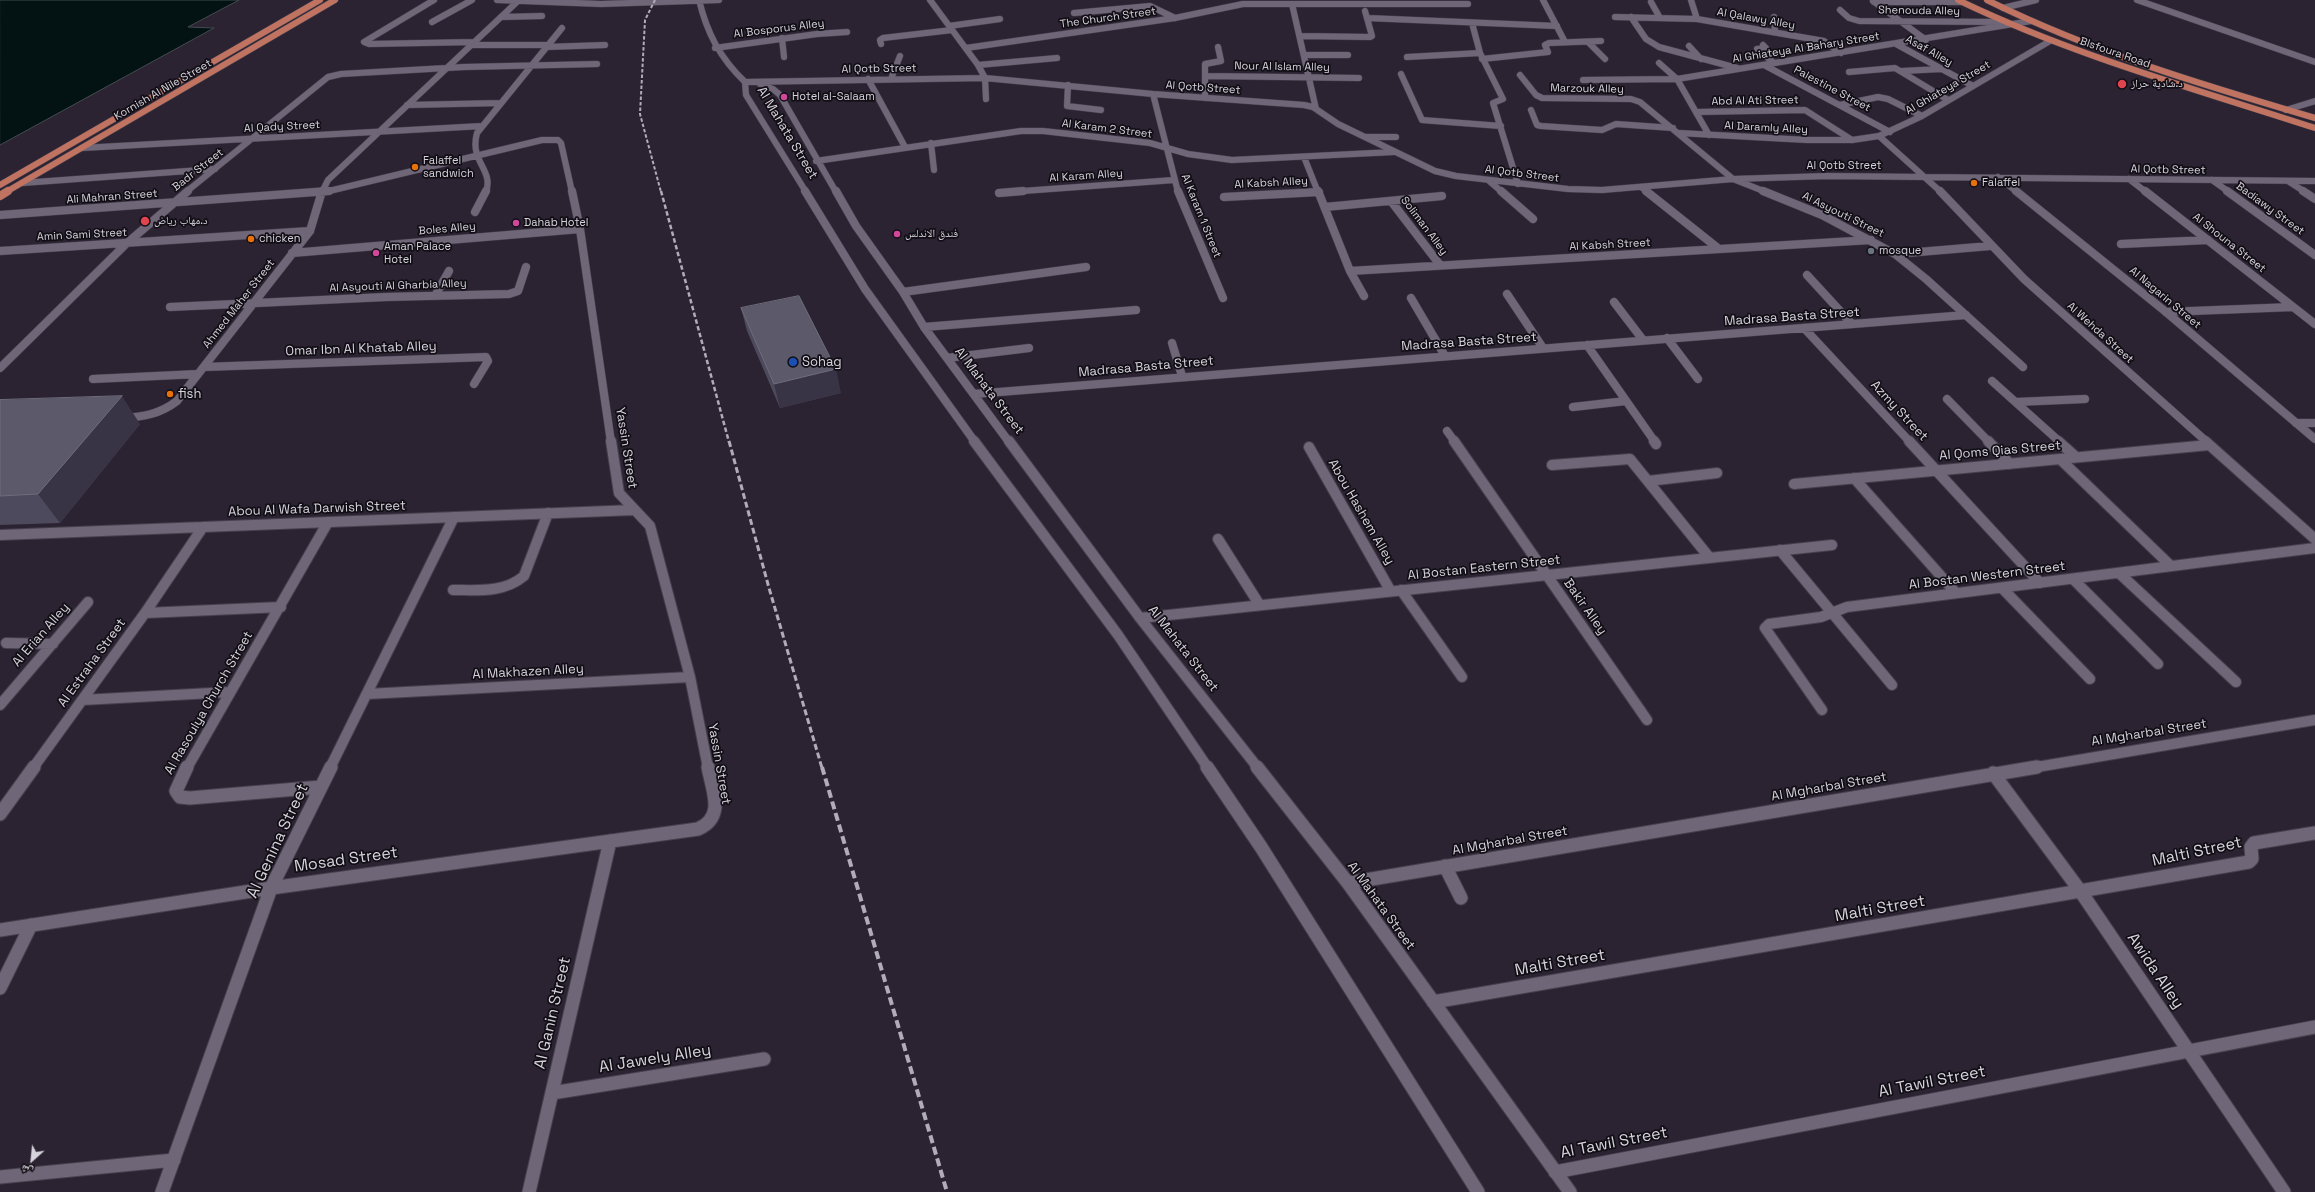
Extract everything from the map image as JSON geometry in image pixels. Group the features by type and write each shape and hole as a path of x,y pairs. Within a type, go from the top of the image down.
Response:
{"main road":[{"name":"Kornish Al Nile Street","path":"0,185 320,0"},
{"name":"Kornish Al Nile Street","path":"0,196 336,0"},
{"name":"Blsfoura Road","path":"1987,0 2031,22 2127,59 2315,118"},
{"name":"Blsfoura Road","path":"1959,1 2002,22 2050,41 2166,81 2315,128"}],"street":[{"path":"434,0 364,42 369,44 547,46 605,45"},
{"path":"432,22 472,0"},
{"path":"497,0 601,4 719,0"},
{"path":"930,0 978,65 985,78 986,99"},
{"path":"1146,6 1156,0"},
{"path":"1543,0 1565,42"},
{"path":"1691,0 1697,19"},
{"path":"2003,8 2036,0"},
{"path":"2137,0 2315,62"},
{"name":"Ahmed Maher Street","path":"114,418 149,416 170,407 177,401 310,231 322,193 328,180 518,1"},
{"path":"699,1 715,48 722,59 745,82"},
{"path":"1873,1 1959,1"},
{"path":"1873,1 1926,40"},
{"name":"The Church Street","path":"966,48 1175,18 1252,2 1292,4 1434,2 1468,4"},
{"path":"1300,36 1372,36 1362,2"},
{"path":"1651,2 1660,18"},
{"path":"1292,4 1316,109"},
{"path":"1074,13 1111,6 1146,6 1154,7 1175,18"},
{"name":"Shenouda Alley","path":"1840,10 1856,20 2002,22"},
{"path":"501,17 542,16"},
{"name":"Al Qalawy Alley","path":"1615,16 1697,19 1824,41 1841,53"},
{"path":"1631,17 1651,43 1739,69"},
{"path":"1367,18 1411,18 1472,22 1509,27 1557,26"},
{"path":"1774,18 1775,32"},
{"path":"881,44 880,40 883,38 1000,19"},
{"path":"1472,22 1481,56 1503,99 1493,103 1518,184"},
{"name":"Al Ghiateya Al Bahary Street","path":"1584,80 1677,79 2031,22"},
{"path":"475,212 486,191 488,183 476,156 475,139 482,126 562,28"},
{"name":"Al Bosporus Alley","path":"715,48 782,38 847,32"},
{"path":"782,38 784,58"},
{"path":"1407,57 1547,53 1549,51 1545,45 1547,43 1601,41"},
{"name":"Al Ghiateya Street","path":"1852,140 1878,136 1890,132 1922,116 2050,41"},
{"path":"1588,42 1605,59"},
{"name":"Asaf Alley","path":"1896,44 1940,70 1973,86"},
{"path":"1763,45 1766,48 1757,49 1774,63"},
{"path":"1689,46 1701,59"},
{"name":"Nour Al Islam Alley","path":"1204,98 1205,62 1222,59 1218,47"},
{"path":"1304,55 1348,55"},
{"path":"891,79 900,56"},
{"path":"978,65 1057,58"},
{"path":"1659,63 1677,79 1709,135"},
{"name":"Badr Street","path":"0,368 127,243 172,204 254,139 328,77 341,74 597,64"},
{"name":"Palestine Street","path":"1764,65 1890,132"},
{"path":"1848,72 1889,67 1902,72 1948,100"},
{"path":"1902,72 1940,70"},
{"path":"1401,74 1422,120 1501,126"},
{"name":"Marzouk Alley","path":"1520,75 1538,97 1637,100 1673,128 1733,179"},
{"name":"Nour Al Islam Alley","path":"1205,76 1359,78"},
{"name":"Al Qotb Street","path":"745,82 985,78 1153,94 1304,105 1316,109 1330,120 1363,137 1435,171 1518,184 1586,190 1733,179 1827,176 2315,181"},
{"path":"868,79 905,147"},
{"name":"Al Mahata Street","path":"1478,1192 1261,847 1118,635 956,417 865,289 746,95 745,82 773,89 780,95 816,161 856,226 903,292 924,328 1140,618 1348,883 1570,1192"},
{"path":"1068,85 1067,106 1101,110"},
{"name":"Al Karam 1 Street","path":"1153,94 1174,180 1223,298"},
{"path":"1840,106 1878,96 1888,99 1922,116"},
{"path":"2286,110 2315,101"},
{"path":"407,106 501,103"},
{"path":"1531,110 1537,125 1541,126 1602,130 1616,124 1673,128"},
{"name":"Abd Al Ati Street","path":"1697,112 1805,110 1852,140"},
{"name":"Al Qady Street","path":"82,148 482,126"},
{"name":"Al Karam 2 Street","path":"816,161 1000,133 1043,131 1145,143 1209,158 1232,160 1304,158 1396,152"},
{"name":"Al Daramly Alley","path":"1679,133 1807,140 1852,140"},
{"name":"Al Wehda Street","path":"1878,136 1926,176 1990,246 2062,315 2315,539"},
{"path":"1363,137 1396,138"},
{"name":"Ali Mahran Street","path":"0,215 322,193 551,138 561,143"},
{"name":"Yassin Street","path":"561,143 580,229 619,492 622,499 634,510 642,514 650,526 690,677 716,810 714,818 708,825 698,829"},
{"path":"932,143 934,170"},
{"path":"1304,158 1350,271 1364,296"},
{"path":"22,183 215,169"},
{"name":"Al Nagarin Street","path":"1998,177 2166,312 2315,439"},
{"name":"Al Asyouti Street","path":"1733,179 1822,215 1895,254 1966,315 2023,367"},
{"name":"Al Shouna Street","path":"2129,179 2315,324"},
{"name":"Al Karam Alley","path":"999,193 1174,180"},
{"path":"1488,180 1533,219"},
{"name":"Badiawy Street","path":"2212,180 2315,255"},
{"path":"2288,181 2315,199"},
{"path":"1641,187 1719,249"},
{"name":"Al Kabsh Alley","path":"1224,197 1319,192"},
{"name":"Soliman Alley","path":"1325,207 1442,196"},
{"name":"Soliman Alley","path":"1391,200 1440,265"},
{"name":"Boles Alley","path":"292,253 580,229"},
{"name":"Amin Sami Street","path":"0,251 310,231"},
{"name":"Al Kabsh Street","path":"1350,271 1871,240"},
{"path":"2121,244 2208,240"},
{"path":"1895,254 1990,246"},
{"name":"Al Asyouti Al Gharbia Alley","path":"170,308 254,303 514,293 520,289 526,267"},
{"path":"903,292 1086,267"},
{"path":"435,296 449,271"},
{"path":"1807,275 1852,324"},
{"path":"1507,294 1543,348"},
{"path":"1411,298 1445,356"},
{"path":"1614,302 1644,340"},
{"path":"2166,312 2292,306"},
{"path":"924,328 1136,310"},
{"name":"Madrasa Basta Street","path":"974,394 1182,376 1966,315"},
{"name":"Azmy Street","path":"1804,328 2040,583"},
{"path":"1667,338 1698,379"},
{"path":"1172,343 1182,376"},
{"path":"1587,345 1656,444"},
{"path":"947,358 1029,348"},
{"name":"Omar Ibn Al Khatab Alley","path":"201,371 486,357 488,361 474,384"},
{"path":"94,378 201,371"},
{"path":"1992,380 2076,457"},
{"path":"1947,399 2010,464"},
{"path":"2016,402 2086,399"},
{"path":"1573,407 1626,401"},
{"path":"2296,423 2315,423"},
{"name":"Bakir Alley","path":"1447,431 1647,720"},
{"name":"Al Qoms Qias Street","path":"1794,484 2209,445"},
{"name":"Abou Hashem Alley","path":"1309,447 1390,590"},
{"path":"1552,465 1626,458 1630,459 1709,558"},
{"path":"2060,459 2171,566"},
{"path":"1648,481 1717,473"},
{"path":"1854,478 1956,593"},
{"name":"Abou Al Wafa Darwish Street","path":"0,535 634,510"},
{"path":"453,590 501,588 519,582 524,576 548,513"},
{"name":"Al Genina Street","path":"162,1192 271,888 454,517"},
{"name":"Al Rasoulya Church Street","path":"321,787 190,798 180,797 176,790 178,782 281,607 328,522"},
{"name":"Al Estraha Street","path":"0,814 145,613 203,527"},
{"path":"1218,539 1260,604"},
{"name":"Al Bostan Eastern Street","path":"1140,618 1390,590 1832,545"},
{"name":"Al Bostan Western Street","path":"1822,710 1765,628 1772,622 1821,617 1831,612 1848,607 2315,548"},
{"path":"1780,550 1892,685"},
{"path":"2120,573 2236,682"},
{"path":"2073,579 2158,664"},
{"path":"2002,588 2090,679"},
{"path":"1401,590 1462,677"},
{"name":"Al Erian Alley","path":"0,705 88,602"},
{"path":"145,613 281,607"},
{"path":"6,644 53,644"},
{"name":"Al Makhazen Alley","path":"367,694 690,677"},
{"path":"82,700 230,692"},
{"name":"Al Mgharbal Street","path":"1348,883 1993,773 2315,720"},
{"name":"Awida Alley","path":"1993,773 2081,892 2284,1192"},
{"name":"Mosad Street","path":"0,930 271,888 698,829"},
{"name":"Malti Street","path":"1433,1002 2249,862 2252,859 2251,847 2254,843 2315,833"},
{"name":"Al Ganin Street","path":"529,1192 610,841"},
{"path":"1445,866 1461,898"},
{"path":"0,988 31,925"},
{"name":"Al Tawil Street","path":"1555,1172 2188,1050 2315,1027"},
{"name":"Al Jawely Alley","path":"552,1093 764,1058"},
{"path":"0,1177 174,1160"}],"shaded area":[{"path":"0,0 239,0 188,27 214,28 0,145"}],"building":[{"name":"Sohag","path":"799,296 836,369 774,384 741,308"},
{"path":"122,396 38,494 0,496 0,400"}],"railway":[{"path":"655,0 645,20 640,114 661,192"},
{"path":"661,191 729,442"},
{"path":"729,441 769,588 822,768"},
{"path":"822,767 947,1192"}],"place":[{"name":"د.شادية حراز","path":"2122,84"},
{"name":"Hotel al-Salaam","path":"784,97"},
{"name":"Falaffel sandwich","path":"415,167"},
{"name":"Falaffel","path":"1974,183"},
{"name":"د.مهاب رياض","path":"145,221"},
{"name":"Dahab Hotel","path":"516,223"},
{"name":"فندق الاندلس","path":"897,234"},
{"name":"chicken","path":"251,239"},
{"name":"mosque","path":"1871,251"},
{"name":"Aman Palace Hotel","path":"376,253"},
{"name":"Sohag","path":"793,362"},
{"name":"fish","path":"170,394"}]}
